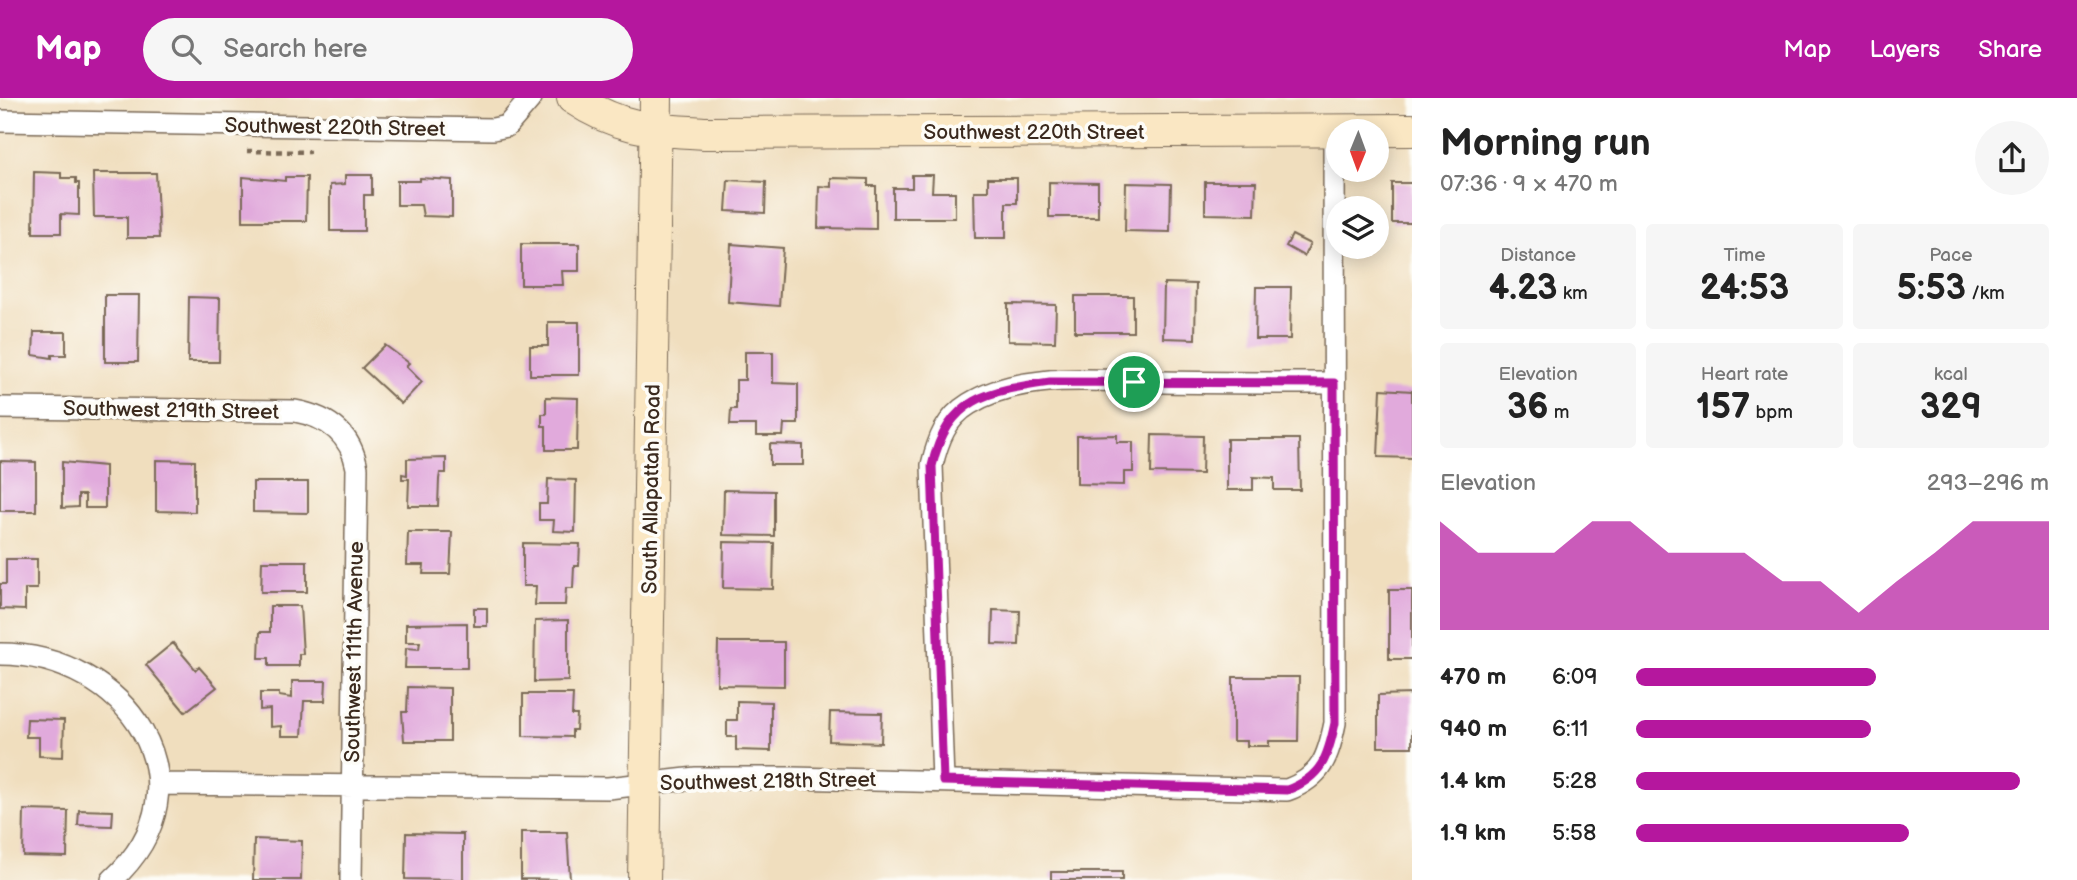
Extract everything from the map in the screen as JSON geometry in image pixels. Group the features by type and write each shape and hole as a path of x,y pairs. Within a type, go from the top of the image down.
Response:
{"street":[{"name":"Southwest 220th Street","path":"0,121 493,129 507,126 531,98"},
{"name":"Southwest 220th Street","path":"573,98 612,122 656,130 726,134 1326,130"},
{"name":"South Allapattah Road","path":"644,880 656,98"},
{"name":"Southwest 220th Street","path":"1390,130 1412,130"},
{"path":"943,781 932,466 938,442 948,422 968,404 996,390 1050,382 1334,383 1334,182"},
{"name":"Southwest 218th Street","path":"160,785 608,788 696,778 1287,790 1307,783 1323,763 1335,723 1334,383"},
{"name":"Southwest 219th Street","path":"0,408 295,411 309,414 338,428"},
{"name":"Southwest 111th Avenue","path":"338,428 351,447 357,468 351,880"},
{"path":"0,654 58,662 96,680 131,714 144,737 160,785 147,834 112,880"}],"path":[{"path":"247,151 310,152"}],"building":[{"path":"34,172 61,173 61,178 76,178 76,183 79,183 79,215 61,214 61,233 33,233"},
{"path":"93,173 156,173 159,238 127,238 127,217 94,217"},
{"path":"345,175 372,175 372,195 364,195 364,231 330,231 330,185 345,184"},
{"path":"912,175 933,175 932,192 955,192 955,218 893,218 893,188 912,188"},
{"path":"243,177 285,181 285,177 307,177 306,221 243,221"},
{"path":"420,178 452,180 452,217 423,216 421,205 397,205 397,181 420,181"},
{"path":"831,178 868,179 868,186 876,186 876,229 818,228 819,186 831,187"},
{"path":"988,178 1017,178 1017,203 1006,203 1006,238 975,238 974,191 988,191"},
{"path":"728,180 766,182 765,213 726,211"},
{"path":"1049,182 1098,183 1098,217 1049,217"},
{"path":"1205,182 1256,182 1255,215 1205,214"},
{"path":"1126,183 1171,184 1170,232 1125,231"},
{"path":"1392,183 1412,183 1412,223 1392,223"},
{"path":"1292,235 1310,244 1304,256 1286,246"},
{"path":"521,244 579,244 579,271 562,271 563,285 521,285"},
{"path":"731,244 783,248 779,306 728,302"},
{"path":"1164,283 1196,284 1195,339 1163,338"},
{"path":"1256,287 1291,287 1290,339 1255,339"},
{"path":"105,295 139,295 138,362 105,362"},
{"path":"1075,296 1133,296 1133,332 1075,332"},
{"path":"189,297 220,298 219,362 188,362"},
{"path":"1008,304 1056,305 1055,342 1008,341"},
{"path":"548,322 579,322 579,375 530,375 530,346 548,346"},
{"path":"34,332 66,332 66,355 52,355 52,358 33,355"},
{"path":"385,345 409,363 406,366 422,382 401,404 362,368"},
{"path":"745,352 773,352 773,383 798,384 798,424 784,424 783,436 756,436 756,425 730,425 731,409 736,409 736,380 745,380"},
{"path":"1381,389 1412,391 1412,458 1378,457"},
{"path":"546,397 578,398 577,450 546,450 546,426 542,426 542,414 546,414"},
{"path":"1117,435 1117,442 1133,442 1133,472 1124,472 1124,485 1077,484 1077,436"},
{"path":"1152,435 1203,436 1202,474 1151,473"},
{"path":"1227,439 1299,439 1300,490 1274,490 1274,478 1253,477 1253,490 1227,490"},
{"path":"770,444 803,445 803,465 770,465"},
{"path":"446,458 446,473 440,473 439,479 438,506 408,506 409,479 402,479 402,474 407,475 407,459"},
{"path":"156,460 195,461 195,512 156,511"},
{"path":"0,461 36,462 36,511 0,511"},
{"path":"62,462 105,466 105,508 85,508 85,495 78,495 78,507 62,508"},
{"path":"548,479 576,480 575,532 553,531 554,520 539,520 539,504 547,504"},
{"path":"253,482 308,482 308,513 253,512"},
{"path":"724,490 774,491 774,536 723,535"},
{"path":"408,532 452,532 450,574 423,574 424,565 407,565"},
{"path":"724,542 774,543 773,589 723,588"},
{"path":"523,543 580,544 579,566 574,566 573,588 566,588 565,605 535,605 536,586 523,586"},
{"path":"6,559 37,559 37,589 25,589 25,610 0,609 0,584 6,584"},
{"path":"262,561 307,561 307,592 261,592"},
{"path":"1389,590 1412,590 1412,659 1389,659"},
{"path":"270,606 300,606 303,654 299,654 299,666 269,666 269,658 259,658 260,632 270,632"},
{"path":"474,608 487,608 487,626 474,626"},
{"path":"993,610 1020,611 1019,645 992,644"},
{"path":"568,620 568,681 534,682 535,621"},
{"path":"467,623 467,668 405,668 406,648 419,649 420,642 406,642 406,624"},
{"path":"718,642 784,642 784,686 717,685"},
{"path":"173,643 196,670 199,667 217,687 185,712 146,665"},
{"path":"1233,677 1299,677 1298,741 1269,741 1269,746 1247,746 1247,741 1233,741"},
{"path":"292,681 326,681 325,701 304,701 302,736 281,736 281,726 270,727 270,709 260,710 260,693 279,693 279,696 292,698"},
{"path":"408,687 450,688 450,741 404,741 402,712 407,712"},
{"path":"523,694 573,694 572,715 577,715 576,730 572,730 572,737 523,736"},
{"path":"1412,694 1412,747 1378,747 1378,695"},
{"path":"737,701 771,702 771,751 736,750 736,737 727,737 727,720 737,720"},
{"path":"830,712 882,713 881,743 829,741"},
{"path":"27,719 64,720 63,757 39,756 39,737 26,737"},
{"path":"24,810 68,811 67,857 23,856"},
{"path":"79,810 113,811 112,826 78,825"},
{"path":"521,832 567,832 570,880 521,879"},
{"path":"406,833 463,834 463,880 405,879"},
{"path":"254,839 302,841 301,880 253,880"},
{"path":"1051,872 1122,872 1122,880 1051,880"}],"route":[{"path":"1050,382 1134,382 1334,383 1335,723 1331,744 1323,763 1307,783 1287,790 1126,788 943,781 932,466 938,442 948,422 968,404 996,390 1050,382"}]}
